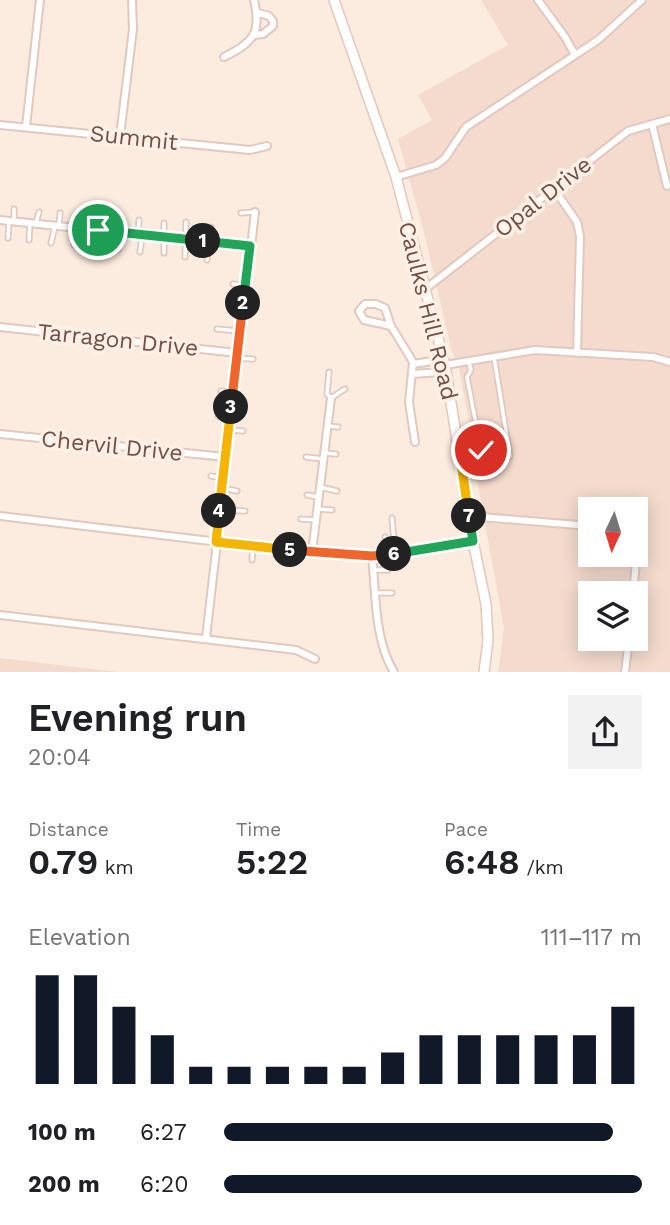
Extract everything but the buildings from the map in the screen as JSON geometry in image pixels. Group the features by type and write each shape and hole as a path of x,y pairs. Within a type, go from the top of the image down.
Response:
{"main road":[{"name":"Caulks Hill Road","path":"334,0 396,177 445,365 473,541 486,604 488,640 484,672"}],"street":[{"path":"26,127 40,0"},
{"path":"120,136 133,29 132,0"},
{"path":"224,57 246,47 254,35 258,13 254,0"},
{"path":"538,0 575,55"},
{"path":"396,177 436,165 445,158 466,127 598,40 634,4 642,0"},
{"path":"254,35 263,34 273,26 269,16 258,13"},
{"name":"Opal Drive","path":"424,290 628,131 670,119"},
{"path":"652,124 667,186"},
{"name":"Summit","path":"0,125 250,150 267,146"},
{"path":"554,189 577,222 580,236 577,353"},
{"path":"206,638 222,478 255,212"},
{"path":"0,220 250,246"},
{"path":"391,326 364,320 359,311 365,304 376,304 385,308 391,326 409,354 413,364 409,402 415,442"},
{"name":"Tarragon Drive","path":"0,327 237,355"},
{"path":"412,374 440,372 445,365 468,360 535,351 653,357 670,362"},
{"path":"413,364 439,360 445,365"},
{"path":"312,552 331,398"},
{"name":"Chervil Drive","path":"0,433 225,457"},
{"path":"0,516 253,546 372,556 473,541"},
{"path":"469,516 578,525"},
{"path":"372,556 382,637 387,662 394,672"},
{"path":"0,615 296,650 315,659"},
{"path":"625,672 628,651"}],"lane":[{"path":"8,237 14,209"},
{"path":"29,240 39,212"},
{"path":"241,212 255,212"},
{"path":"51,243 60,213"},
{"path":"74,246 83,215"},
{"path":"139,220 140,252"},
{"path":"185,257 186,222"},
{"path":"164,223 164,253"},
{"path":"207,260 211,227"},
{"path":"95,248 98,230"},
{"path":"118,250 120,232"},
{"path":"233,284 245,285"},
{"path":"217,329 239,331"},
{"path":"237,355 253,359"},
{"path":"468,360 471,370 467,377 480,447 488,458 510,456 494,356"},
{"path":"329,372 327,394 331,398 345,389"},
{"path":"221,391 232,393"},
{"path":"218,416 229,418"},
{"path":"327,426 338,427"},
{"path":"228,429 243,431"},
{"path":"459,450 480,447"},
{"path":"306,457 336,454"},
{"path":"211,477 222,478"},
{"path":"320,486 337,491"},
{"path":"221,488 237,491"},
{"path":"307,495 318,497"},
{"path":"317,509 332,510"},
{"path":"219,510 245,511"},
{"path":"392,518 395,554"},
{"path":"206,519 218,521"},
{"path":"301,519 316,520"},
{"path":"385,537 385,555"},
{"path":"252,560 253,546"},
{"path":"282,562 283,549"},
{"path":"374,570 388,570"},
{"path":"376,593 392,593"}],"shaded area":[{"path":"481,0 670,0 670,672 498,672 504,628 477,479 479,471 459,369 451,348 424,232 398,139 432,120 418,95 508,45"},
{"path":"0,658 92,669 118,672 0,672"}],"route":[{"path":"98,230 250,246 216,542 372,556 473,541 459,450 480,447 481,450"}]}
